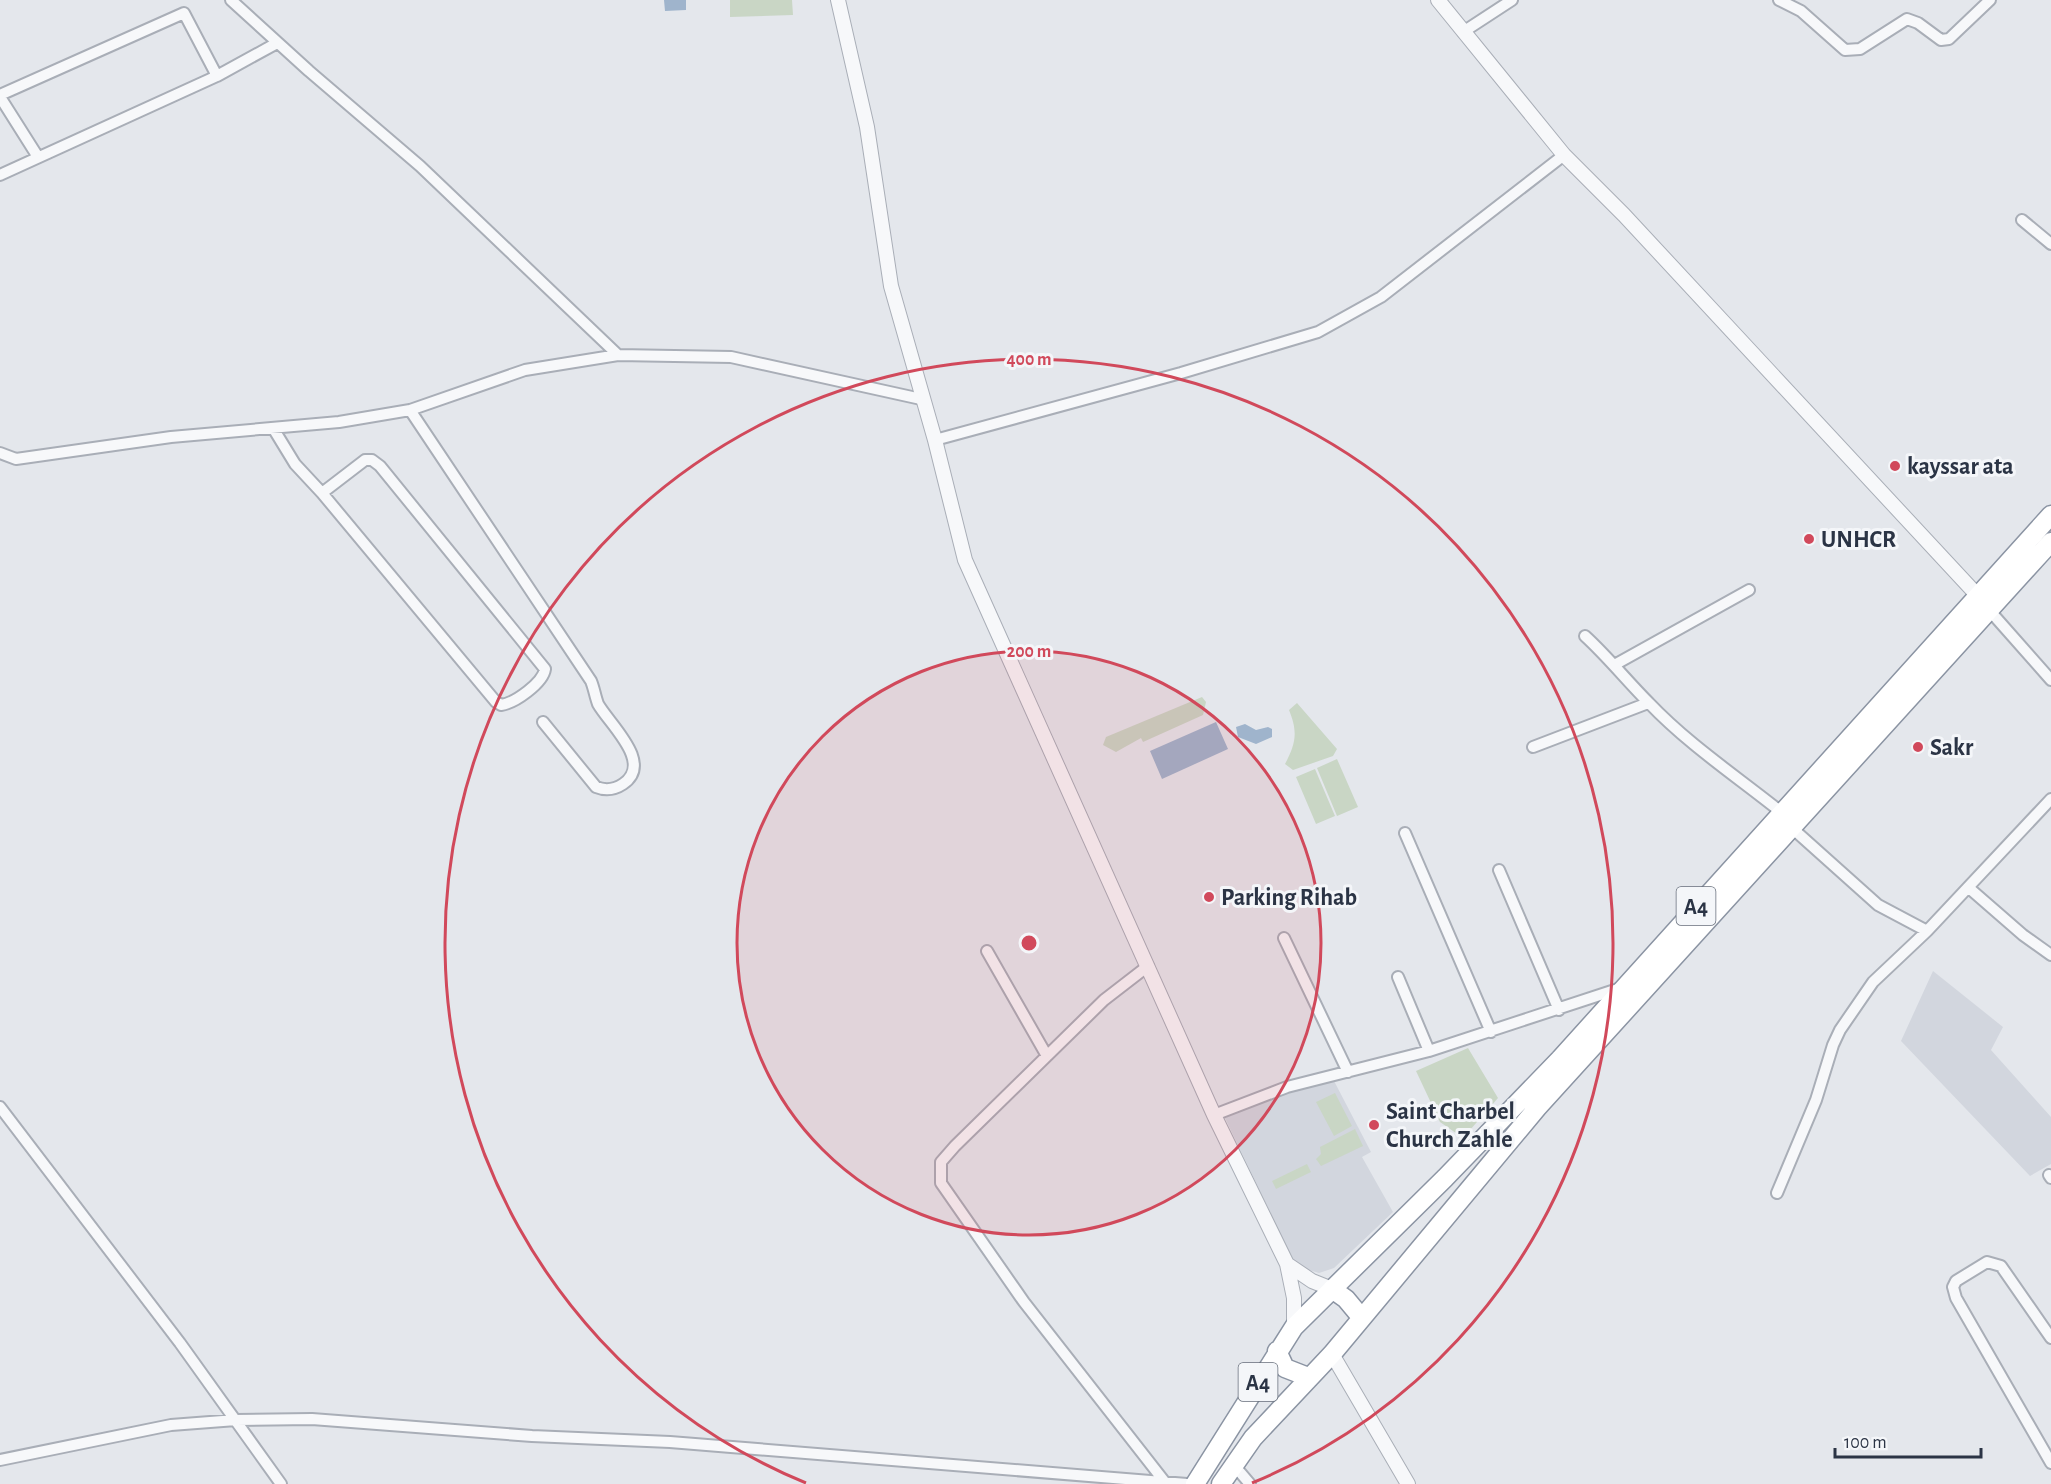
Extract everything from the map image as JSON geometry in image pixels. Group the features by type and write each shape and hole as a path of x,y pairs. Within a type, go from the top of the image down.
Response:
{"highway":[{"name":"A4","path":"1195,1484 1294,1327 1531,1090 2051,515"},
{"name":"A4","path":"1221,1484 1233,1464 1308,1377 1332,1353 1537,1108 2051,542"},
{"path":"1332,1289 1346,1299 1361,1317"},
{"path":"1277,1351 1285,1368 1308,1377"}],"street":[{"path":"231,0 277,43 420,166 618,355"},
{"path":"838,0 867,127 891,286 921,399 935,440 965,560 1215,1115 1287,1263 1294,1298 1294,1327"},
{"path":"1438,0 1564,156 1624,215 1978,596"},
{"path":"1463,32 1512,0"},
{"path":"1779,0 1801,11 1845,50 1852,51 1860,49 1907,20 1914,21 1941,40 1949,39 1990,0"},
{"path":"38,157 0,96 184,13 217,76"},
{"path":"0,175 217,76 277,43"},
{"path":"935,440 1181,373 1318,332 1381,297 1564,156"},
{"path":"2022,220 2051,244"},
{"path":"0,453 16,459 171,437 339,422 410,410 525,370 618,355 731,357 921,399"},
{"path":"410,410 591,681 599,704 634,759 635,769 628,780 615,789 596,788 543,722"},
{"path":"273,428 295,464 496,702 501,705 512,702 542,678 545,669 380,466 372,460 358,464 321,493"},
{"path":"1616,664 1749,590"},
{"path":"1990,611 2051,680"},
{"path":"1585,636 1616,664 1648,703 1706,754 1781,812"},
{"path":"1533,747 1648,703"},
{"path":"1777,1193 1816,1100 1840,1030 1873,982 1969,888 2051,799"},
{"path":"1792,828 1878,905 1927,931"},
{"path":"1405,833 1491,1032"},
{"path":"1499,870 1559,1010"},
{"path":"1969,888 2023,935 2051,955"},
{"path":"1284,938 1348,1072"},
{"path":"987,951 1047,1056"},
{"path":"1148,966 1104,1000 999,1100 941,1162 941,1183 1024,1302 1164,1481"},
{"path":"1398,977 1429,1051"},
{"path":"1215,1115 1287,1088 1429,1051 1559,1010 1624,986"},
{"path":"0,1107 236,1420 254,1450 280,1484"},
{"path":"1287,1263 1312,1281 1332,1289"},
{"path":"2051,1338 2001,1266 1988,1263 1956,1281 1953,1287 1956,1298 2051,1463"},
{"path":"1332,1353 1408,1484"},
{"path":"0,1460 171,1425 236,1420 312,1419 532,1436 670,1442 1187,1484"},
{"path":"1233,1464 1250,1484"}],"shaded area":[{"path":"1933,971 2003,1027 1991,1050 2051,1117 2051,1164 2030,1176 1901,1041"},
{"path":"1333,1079 1371,1152 1362,1157 1393,1212 1334,1268 1319,1273 1293,1260 1225,1118 1283,1092"}],"green space":[{"path":"730,0 792,0 793,15 730,17"},
{"path":"1202,697 1206,702 1203,715 1143,742 1141,738 1116,752 1103,745 1106,737"},
{"path":"1297,703 1337,749 1333,756 1293,770 1285,764 1292,750 1295,731 1289,710"},
{"path":"1337,759 1358,807 1337,816 1317,768"},
{"path":"1315,769 1335,816 1316,824 1296,777"},
{"path":"1468,1048 1498,1098 1463,1138 1440,1122 1416,1071"},
{"path":"1335,1093 1352,1126 1334,1136 1316,1102"},
{"path":"1355,1129 1363,1146 1321,1166 1316,1159 1321,1154 1320,1147"},
{"path":"1307,1164 1311,1172 1276,1189 1272,1181"}],"water":[{"path":"664,0 686,0 686,10 665,11"},
{"path":"1216,722 1228,749 1162,779 1150,751"},
{"path":"1245,724 1256,730 1268,727 1272,729 1272,737 1256,744 1238,737 1236,727"}],"place":[{"name":"kayssar ata","path":"1895,466"},
{"name":"UNHCR","path":"1809,539"},
{"name":"Sakr","path":"1918,747"},
{"name":"Parking Rihab","path":"1209,897"},
{"name":"Saint Charbel Church Zahle","path":"1374,1125"}]}
